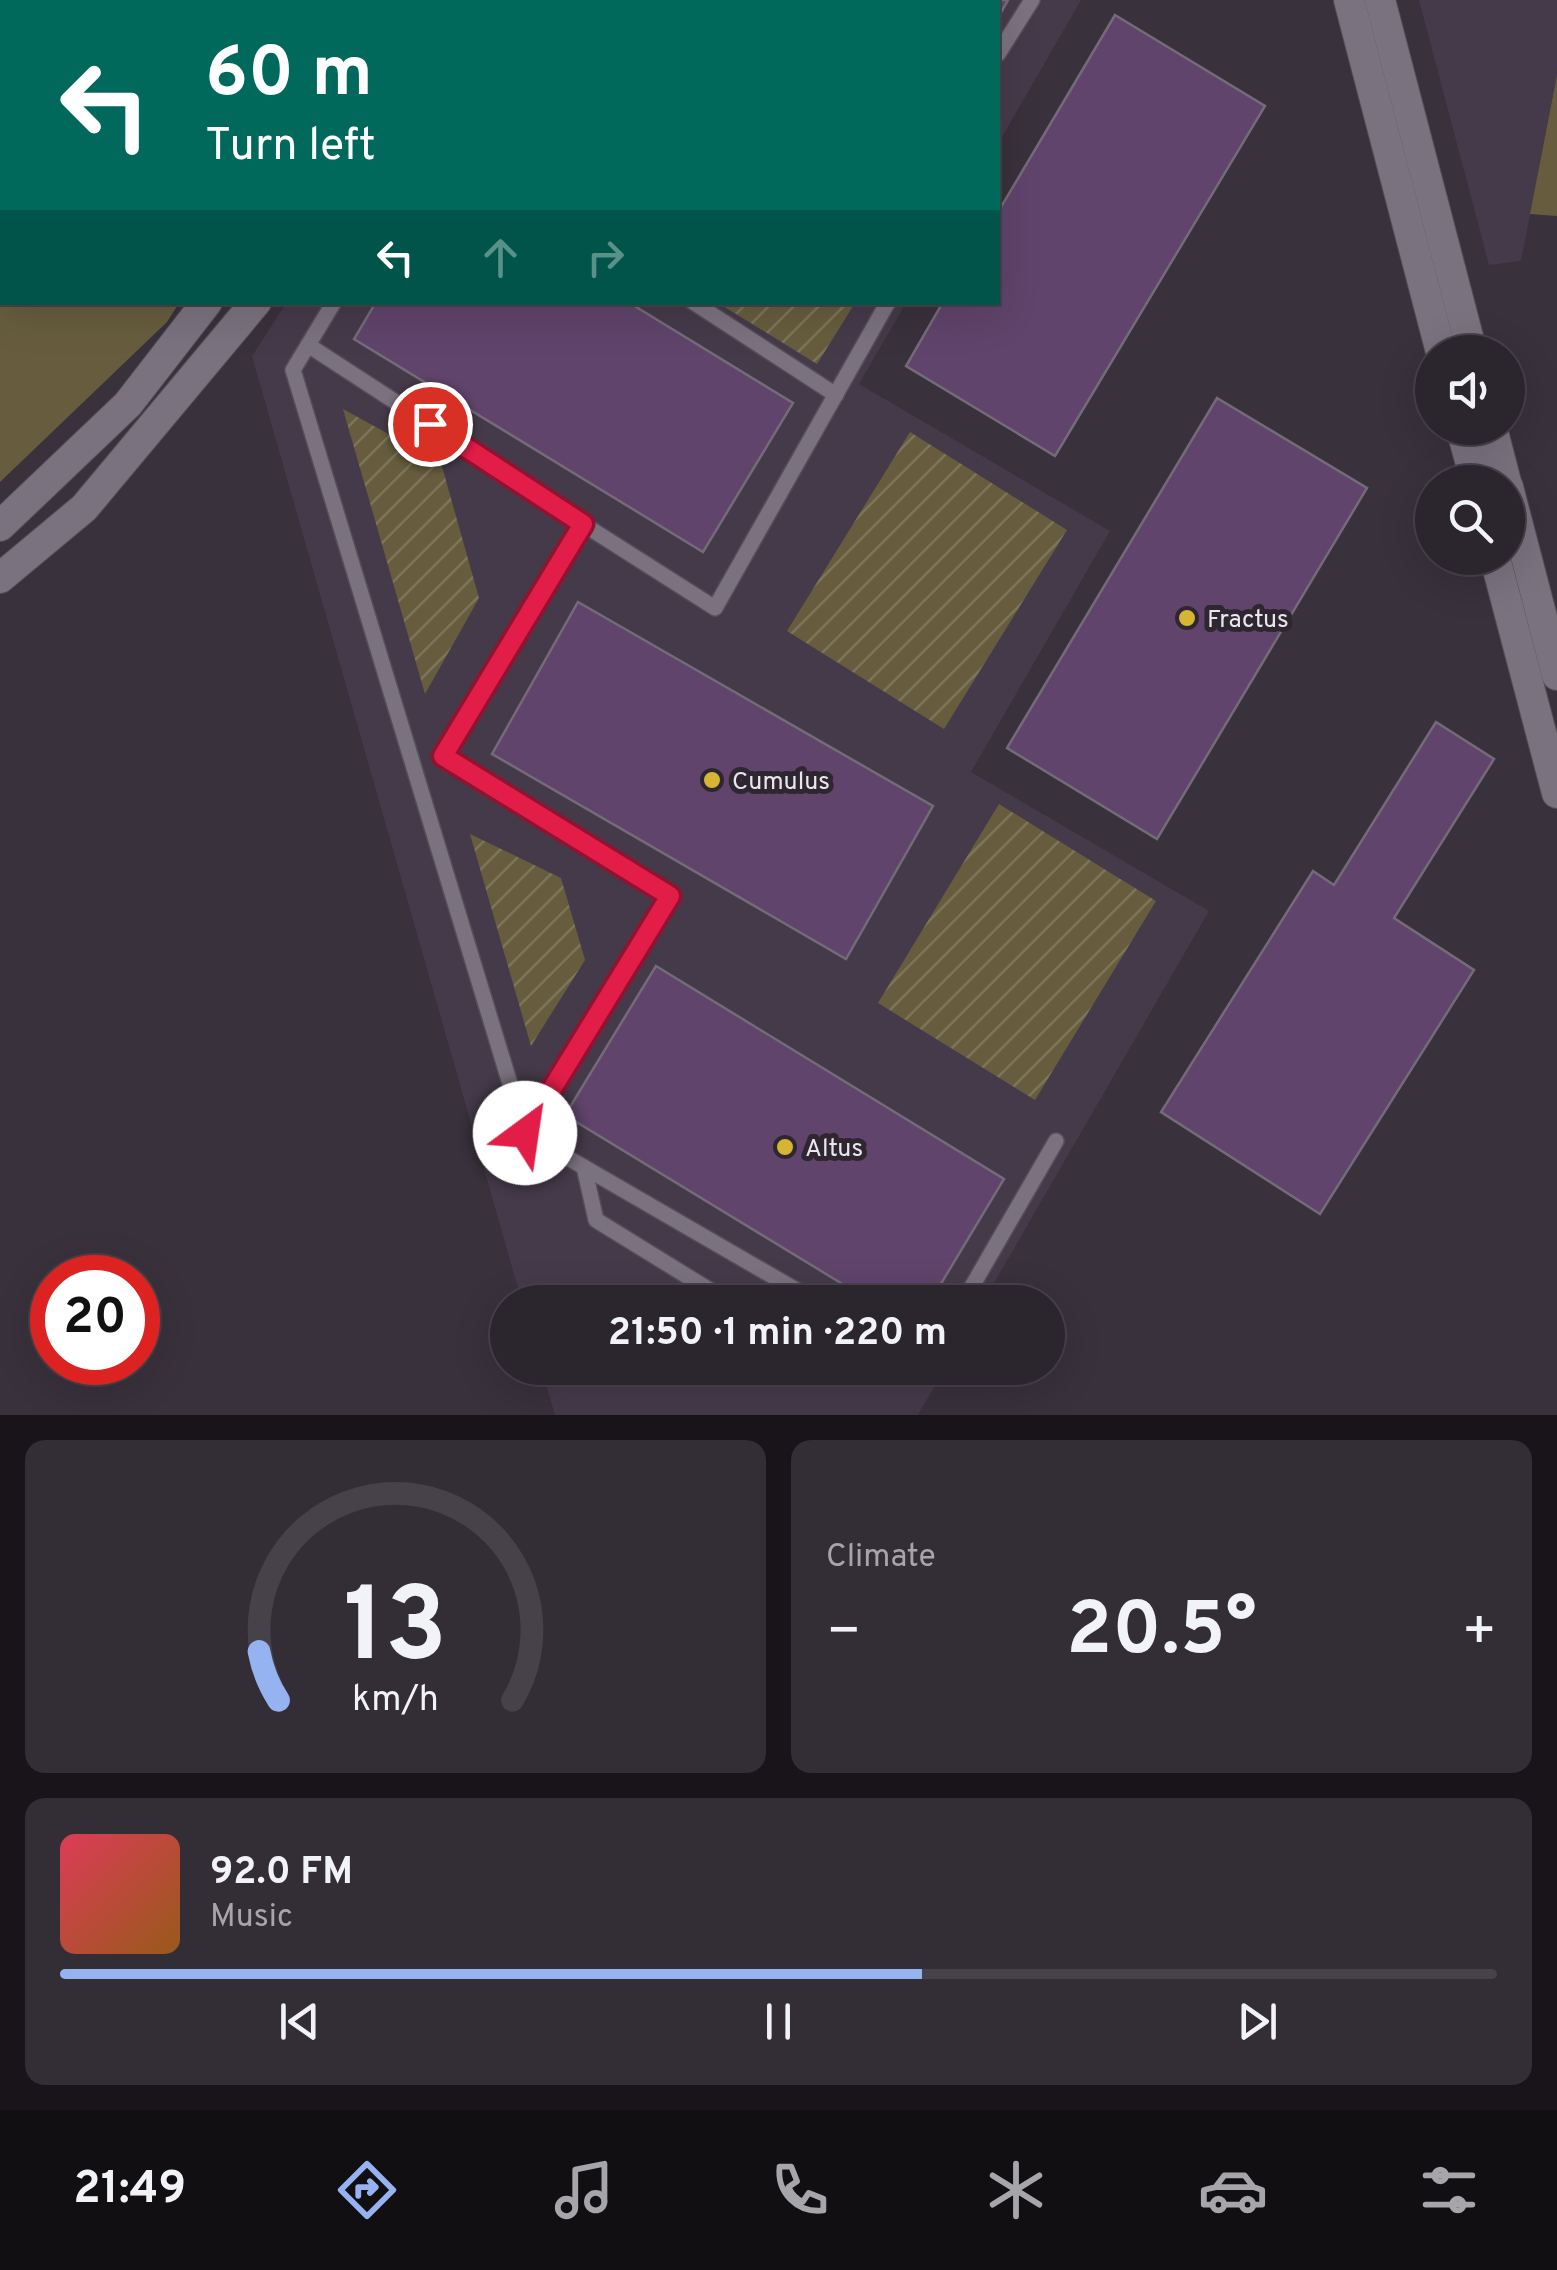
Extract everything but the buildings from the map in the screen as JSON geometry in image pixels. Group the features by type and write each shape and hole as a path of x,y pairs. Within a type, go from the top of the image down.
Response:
{"street":[{"path":"1349,0 1438,335"},
{"path":"1380,0 1468,335"},
{"path":"0,526 128,404 204,305"},
{"path":"0,578 84,508 253,305"},
{"path":"1525,553 1557,675"},
{"path":"1499,575 1557,793"}],"lane":[{"path":"1000,51 1032,0"},
{"path":"332,305 293,370 525,1133 788,1285"},
{"path":"697,305 836,395"},
{"path":"308,345 715,608 886,305"},
{"path":"525,1133 670,896 443,756 583,524"},
{"path":"973,1285 1056,1140"},
{"path":"584,1167 596,1220 701,1285"}],"shaded area":[{"path":"1000,0 1081,0 1000,141"},
{"path":"1419,0 1557,0 1557,75 1521,261 1489,265"},
{"path":"1557,75 1557,216 1530,214"},
{"path":"0,305 178,305 167,322 0,482"},
{"path":"285,305 905,305 859,384 1110,531 971,772 1209,911 993,1285 517,1285 252,356"},
{"path":"721,305 854,305 817,364"},
{"path":"343,409 441,463 479,598 425,694"},
{"path":"910,432 1067,530 944,729 787,631"},
{"path":"999,804 1156,901 1035,1100 878,1003"},
{"path":"470,834 561,878 585,960 531,1046"},
{"path":"546,1385 935,1385 918,1415 555,1415"}],"place":[{"name":"Fractus","path":"1187,618"},
{"name":"Cumulus","path":"712,780"},
{"name":"Altus","path":"785,1147"}],"route":[{"path":"430,424 583,524 443,756 670,896 525,1133"}]}
